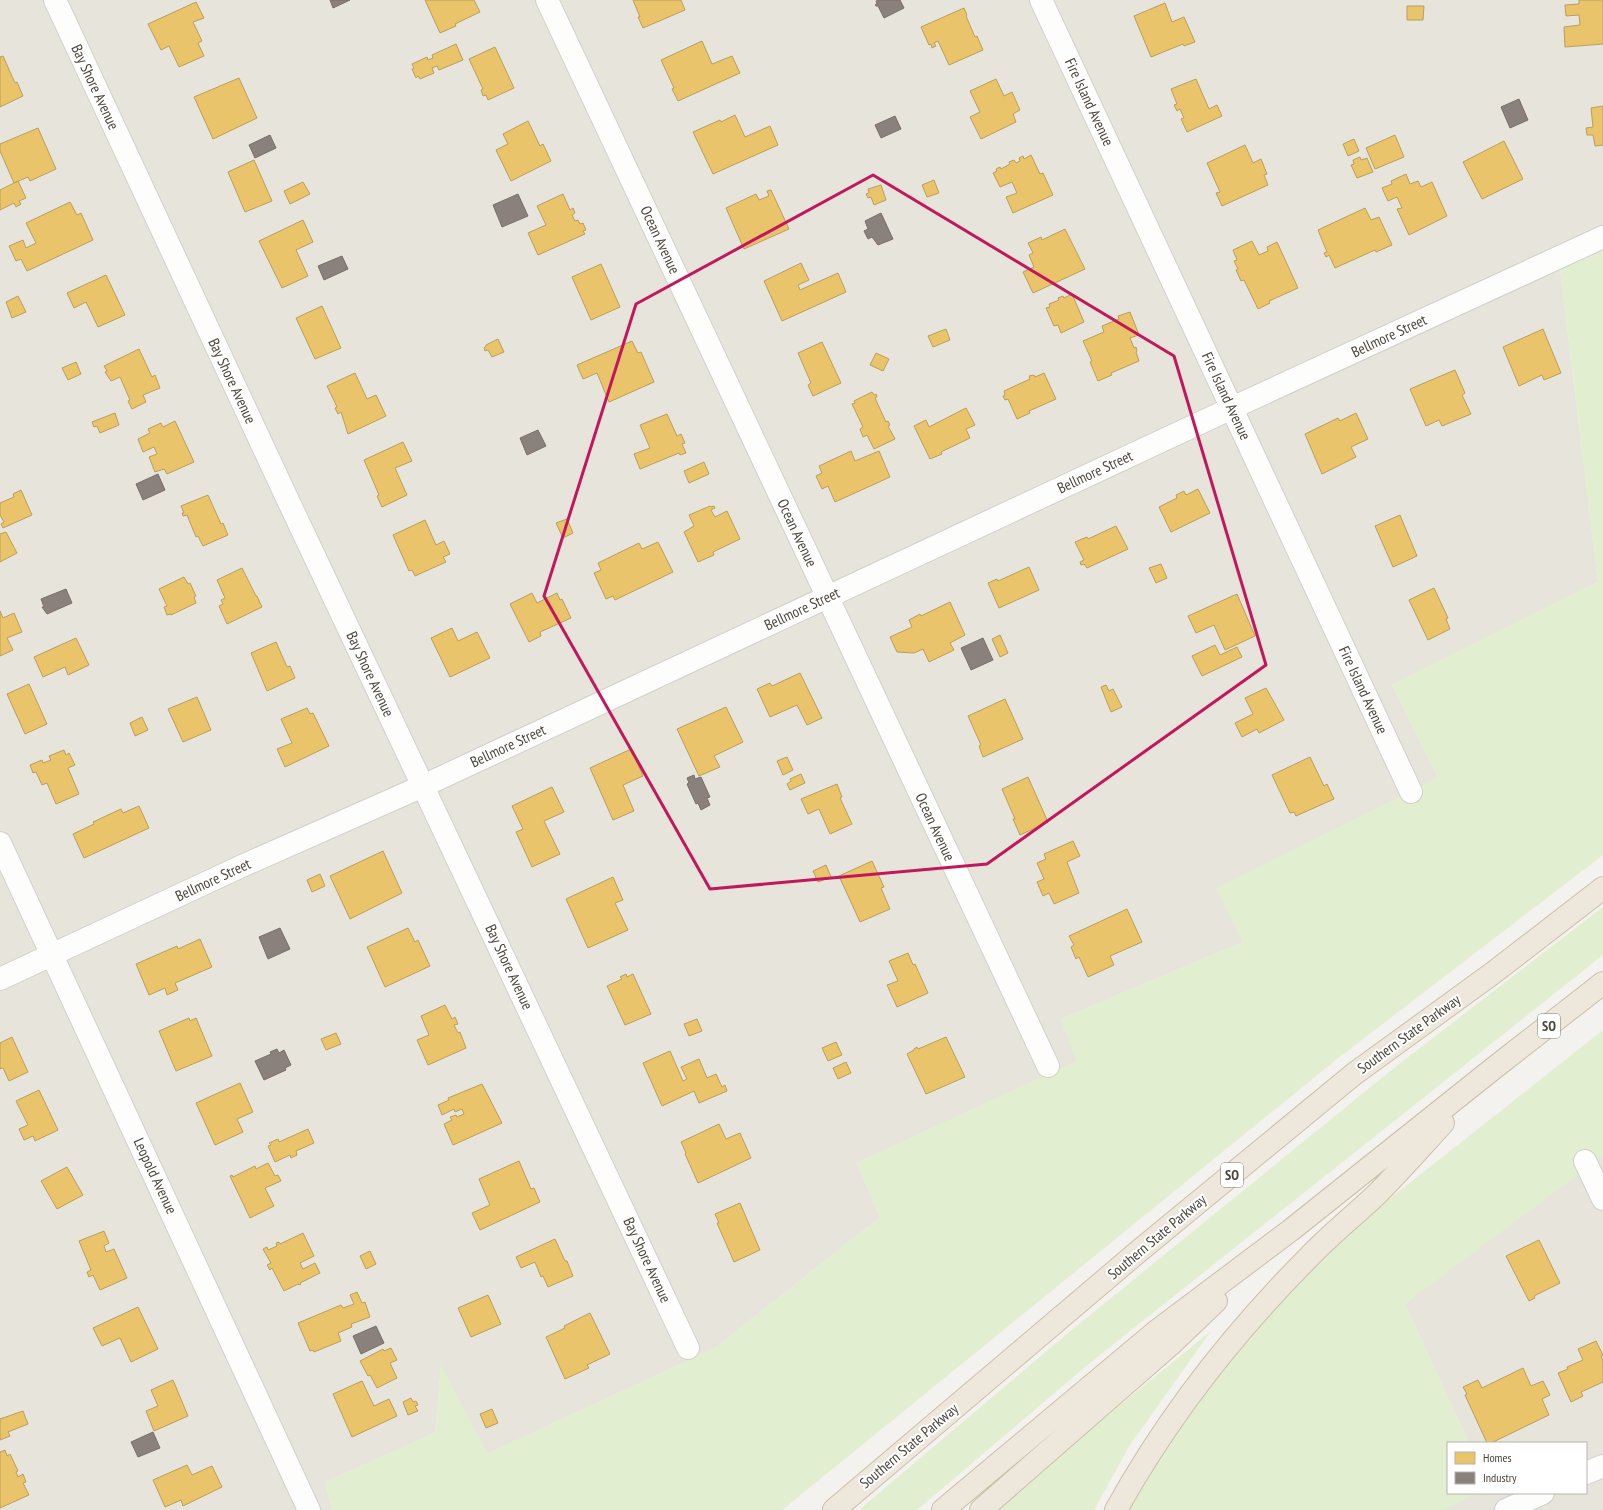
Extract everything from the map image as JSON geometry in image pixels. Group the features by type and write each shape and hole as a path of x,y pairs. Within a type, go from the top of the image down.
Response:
{"highway":[{"name":"Southern State Parkway","path":"834,1510 1133,1256 1354,1074 1493,973 1603,888"},
{"name":"SO","path":"943,1510 1158,1330 1291,1230 1603,983"},
{"path":"1116,1510 1162,1432 1200,1380 1240,1331 1310,1255 1377,1194 1494,1068"},
{"name":"SO","path":"981,1510 1170,1345 1291,1230"}],"street":[{"name":"Bay Shore Avenue","path":"55,0 688,1348"},
{"name":"Ocean Avenue","path":"547,0 1048,1066"},
{"name":"Fire Island Avenue","path":"1042,0 1411,792"},
{"name":"Bellmore Street","path":"0,979 242,866 423,786 1232,408 1603,237"},
{"name":"Leopold Avenue","path":"0,843 309,1510"},
{"path":"1585,1161 1603,1199"},
{"path":"1587,1473 1603,1466"},
{"path":"1506,1510 1541,1494"}],"highlighted area":[{"path":"873,175 1174,356 1266,665 987,864 710,889 544,596 636,304"}],"shaded area":[{"path":"0,0 1603,0 1603,251 1560,269 1598,582 1392,685 1438,778 1217,888 1243,942 1061,1019 1077,1061 857,1163 880,1217 715,1348 487,1454 441,1366 435,1433 325,1482 332,1510 0,1510"},
{"path":"1603,1145 1603,1510 1443,1510 1474,1494 1587,1494 1587,1442 1469,1442 1405,1304"}],"green space":[{"path":"1603,251 1603,855 1337,1059 782,1510 332,1510 325,1482 435,1433 441,1365 487,1454 715,1348 880,1217 857,1163 1076,1061 1061,1019 1243,942 1216,888 1438,778 1392,685 1598,582 1560,269"},
{"path":"1603,907 1603,955 1091,1362 917,1510 859,1510 1068,1333 1394,1068"},
{"path":"1603,1030 1603,1156 1405,1304 1469,1442 1447,1442 1447,1494 1474,1494 1443,1510 1122,1510 1222,1355 1354,1227"},
{"path":"1211,1331 1130,1445 1094,1510 995,1510 1039,1471"}],"building: Homes":[{"path":"425,0 474,0 480,12 455,24 456,26 440,33"},
{"path":"633,0 681,0 685,10 643,28"},
{"path":"1579,0 1603,0 1603,44 1565,47 1564,27 1580,25 1579,15 1566,16 1565,5 1579,4"},
{"path":"196,2 204,18 193,22 202,41 198,43 204,56 179,67 169,46 161,50 148,24"},
{"path":"1165,3 1172,22 1184,17 1195,42 1184,46 1183,44 1151,57 1134,16"},
{"path":"1407,6 1424,6 1423,20 1407,20"},
{"path":"964,8 975,37 977,36 983,50 949,65 938,41 934,43 936,46 932,48 931,44 929,45 921,27"},
{"path":"702,41 712,64 732,56 740,73 678,101 672,89 674,88 661,60"},
{"path":"456,44 463,60 439,70 437,66 432,68 434,73 420,79 418,76 416,78 412,69 414,68 412,64 427,57 428,60 433,58 432,55"},
{"path":"495,47 514,88 488,100 486,95 483,96 481,90 483,89 469,59"},
{"path":"3,56 15,83 17,82 23,96 0,107 0,57"},
{"path":"239,78 257,118 213,139 194,97"},
{"path":"996,79 1004,96 1012,92 1020,110 1013,114 1016,122 981,139 970,117 980,112 970,91"},
{"path":"1196,79 1209,109 1217,105 1222,116 1187,132 1181,119 1184,118 1180,109 1177,111 1174,105 1177,104 1171,89"},
{"path":"1603,106 1603,145 1595,146 1593,135 1587,135 1586,128 1593,127 1591,108"},
{"path":"735,115 745,137 770,126 778,145 713,174 693,132 720,120 721,122"},
{"path":"528,121 540,146 543,144 551,161 511,181 496,150 508,144 503,134"},
{"path":"38,128 56,169 30,181 28,177 14,183 0,151 0,144"},
{"path":"1395,135 1404,157 1375,169 1366,148"},
{"path":"1354,139 1359,151 1348,156 1343,144"},
{"path":"1504,141 1523,179 1482,199 1463,162"},
{"path":"1245,145 1253,163 1261,159 1267,174 1264,175 1268,185 1222,206 1216,193 1220,192 1207,163"},
{"path":"1031,155 1040,174 1043,173 1053,195 1013,213 1006,197 1017,193 1012,182 1000,187 993,173 997,171 996,169 1000,167 1001,169 1010,164 1009,162 1014,160 1016,163 1020,161 1019,158 1023,156 1024,159"},
{"path":"1360,157 1361,160 1367,158 1373,172 1357,178 1351,165 1354,164 1353,160"},
{"path":"254,160 272,201 245,212 228,172"},
{"path":"1406,174 1410,184 1418,181 1421,187 1432,182 1447,216 1409,235 1397,209 1402,208 1397,197 1388,201 1382,188 1392,184 1391,181"},
{"path":"934,180 939,193 927,197 922,185"},
{"path":"18,181 26,198 19,201 21,204 16,207 14,203 0,210 0,190"},
{"path":"303,182 310,194 290,204 284,191"},
{"path":"881,185 886,200 874,205 871,197 868,198 866,194 869,193 868,189"},
{"path":"771,190 789,229 744,249 726,208 756,194 759,200 769,196 767,191"},
{"path":"563,194 570,210 573,208 575,213 572,215 575,221 578,220 580,224 583,223 586,230 583,231 585,234 538,255 528,233 546,225 537,206"},
{"path":"70,202 77,215 81,213 93,240 27,271 21,259 16,261 9,246 23,240 26,248 36,243 26,223"},
{"path":"1365,208 1371,220 1379,217 1392,245 1376,252 1375,250 1335,268 1329,255 1326,257 1324,253 1327,252 1318,230"},
{"path":"303,220 313,242 296,250 308,276 282,288 259,241"},
{"path":"1065,229 1085,269 1033,293 1023,272 1034,267 1029,255 1033,253 1028,243 1041,237 1042,240"},
{"path":"1252,241 1259,255 1268,251 1267,247 1277,242 1298,288 1269,301 1270,303 1258,309 1244,280 1241,281 1236,270 1238,269 1234,261 1237,260 1233,250"},
{"path":"801,263 809,280 798,285 800,290 838,273 846,292 782,321 764,281"},
{"path":"601,264 620,307 591,320 572,277"},
{"path":"106,275 125,315 98,327 86,302 74,308 67,293"},
{"path":"1072,294 1084,322 1061,333 1058,325 1054,326 1046,308 1050,307 1049,304 1059,300 1058,298 1063,296 1064,298"},
{"path":"18,296 26,312 12,318 6,302"},
{"path":"322,306 341,348 315,359 296,318"},
{"path":"1130,312 1139,335 1130,338 1134,348 1136,347 1139,361 1111,373 1112,375 1098,381 1090,362 1092,361 1083,341 1104,332 1102,326 1119,319 1118,316"},
{"path":"946,329 950,340 933,347 928,336"},
{"path":"1543,329 1561,373 1544,380 1542,375 1519,386 1503,347"},
{"path":"498,339 504,352 492,357 488,350 485,351 484,348 486,345"},
{"path":"632,341 638,353 641,352 654,382 609,402 597,373 583,379 577,365"},
{"path":"822,342 841,383 813,396 808,385 811,383 798,353"},
{"path":"139,349 152,377 155,375 160,388 143,395 146,402 132,409 128,401 130,400 120,377 111,381 105,372 107,371 104,366"},
{"path":"876,353 889,359 883,371 870,365"},
{"path":"76,362 81,374 68,380 62,368"},
{"path":"1455,370 1465,393 1462,395 1471,414 1442,426 1439,420 1426,426 1410,389"},
{"path":"355,373 367,399 376,395 386,416 348,434 341,412 338,414 335,408 337,407 327,386"},
{"path":"1044,373 1056,399 1029,411 1030,413 1017,419 1008,399 1005,400 1003,396 1005,395 1004,391 1030,379 1029,376 1034,375 1035,377"},
{"path":"872,392 874,395 876,394 877,397 875,398 886,422 888,421 890,425 888,426 895,439 874,449 867,435 863,437 860,429 863,427 852,404 855,403 854,401"},
{"path":"966,408 975,425 966,429 970,438 930,459 914,426 926,420 929,427"},
{"path":"115,413 119,425 100,433 97,426 94,427 92,422"},
{"path":"1356,413 1368,439 1351,447 1356,457 1322,474 1305,434 1338,418 1340,421"},
{"path":"667,414 677,436 681,434 685,443 682,444 686,453 680,455 679,453 640,469 634,454 650,448 640,425"},
{"path":"175,421 194,462 167,474 164,469 155,472 149,457 157,454 154,447 143,452 138,439 150,433 148,429 161,423 163,427"},
{"path":"403,442 412,461 395,468 407,495 382,507 377,496 379,495 364,460"},
{"path":"851,451 855,461 879,451 890,477 835,502 828,486 822,489 816,476 822,473 819,466"},
{"path":"704,462 709,474 689,483 684,471"},
{"path":"1198,489 1210,513 1171,532 1159,507 1177,498 1176,495 1184,491 1186,495"},
{"path":"21,490 32,515 3,528 1,524 4,522 0,515 0,503 14,497 13,494"},
{"path":"208,495 221,524 223,523 228,535 203,546 198,536 196,537 187,515 183,516 182,513 184,513 181,506"},
{"path":"710,506 714,506 715,508 711,510 715,517 727,511 740,539 713,552 714,555 698,562 684,532 694,526 689,515"},
{"path":"1400,515 1417,556 1393,567 1375,526"},
{"path":"567,519 573,533 563,538 556,523"},
{"path":"425,520 436,545 444,541 450,554 443,557 446,562 415,576 412,570 409,571 393,535"},
{"path":"1116,526 1128,549 1087,568 1084,564 1081,565 1080,562 1084,560 1075,542 1087,537 1088,539"},
{"path":"6,532 17,553 0,562 0,534"},
{"path":"658,542 673,572 615,600 613,596 606,599 594,573 601,570 598,563 639,543 642,549"},
{"path":"1161,564 1167,578 1156,583 1149,568"},
{"path":"1029,567 1039,590 999,608 988,583 997,579 998,581"},
{"path":"242,568 262,607 227,624 219,606 223,604 221,600 225,598 217,580"},
{"path":"184,577 188,584 190,583 196,596 194,597 196,603 171,615 167,615 164,607 167,606 159,589"},
{"path":"1434,588 1448,618 1446,619 1450,629 1428,640 1409,600"},
{"path":"532,593 537,603 557,593 560,600 562,599 571,618 540,632 541,636 529,642 510,604"},
{"path":"1237,594 1255,636 1225,650 1214,625 1196,633 1188,616"},
{"path":"950,602 965,635 950,643 954,650 929,662 923,649 914,653 897,652 890,637 912,627 909,620"},
{"path":"0,611 3,618 14,613 22,632 7,638 13,650 0,656"},
{"path":"452,628 458,641 477,632 490,658 450,677 431,638"},
{"path":"1000,635 1008,653 1000,657 992,639"},
{"path":"76,638 89,665 68,675 65,667 43,677 34,657"},
{"path":"276,642 287,667 290,666 295,678 267,691 251,653"},
{"path":"1215,645 1220,655 1237,647 1242,657 1202,676 1192,656"},
{"path":"800,673 822,718 807,725 797,705 770,717 757,689 770,683 772,686"},
{"path":"29,684 47,724 25,734 7,694"},
{"path":"1106,685 1109,691 1113,689 1122,707 1111,712 1101,687"},
{"path":"1266,688 1284,720 1259,733 1257,729 1242,737 1235,723 1253,714 1245,698"},
{"path":"197,697 211,730 183,742 168,709"},
{"path":"1005,699 1023,739 983,757 979,746 981,745 968,716"},
{"path":"726,707 743,742 714,756 720,767 699,776 677,729"},
{"path":"307,708 310,714 313,713 329,746 285,767 277,749 292,743 281,719"},
{"path":"142,717 148,730 135,736 130,723"},
{"path":"631,749 643,776 623,785 634,811 613,820 590,768"},
{"path":"64,750 66,755 69,753 75,765 68,768 79,794 56,804 47,783 42,785 36,772 33,773 30,765 42,760 43,763 51,760 49,756"},
{"path":"787,757 793,770 783,775 777,761"},
{"path":"1310,757 1324,786 1327,784 1334,799 1296,816 1294,812 1290,813 1272,775"},
{"path":"801,774 805,783 790,790 787,784 791,781 790,779"},
{"path":"1028,777 1048,822 1020,835 1002,789"},
{"path":"837,784 842,797 840,798 852,824 830,834 819,809 808,814 801,799"},
{"path":"552,787 564,812 544,821 560,854 532,867 516,832 523,829 512,806"},
{"path":"139,806 149,828 84,858 73,834 94,824 93,822 121,809 123,813"},
{"path":"1073,841 1080,856 1067,862 1079,893 1054,904 1049,893 1043,896 1037,882 1044,879 1037,863 1046,859 1044,854"},
{"path":"383,851 402,893 350,919 330,876"},
{"path":"872,861 884,887 881,888 890,909 860,922 839,876"},
{"path":"826,865 831,877 818,882 813,871"},
{"path":"320,874 325,886 312,892 307,880"},
{"path":"613,877 623,900 615,903 628,930 588,948 566,899"},
{"path":"1127,909 1142,942 1110,956 1114,965 1088,977 1079,957 1076,959 1071,947 1074,945 1069,936"},
{"path":"408,928 415,942 418,940 430,966 385,987 367,947"},
{"path":"200,939 212,967 175,983 178,990 167,995 165,988 149,995 136,964 177,946 178,949"},
{"path":"908,953 913,965 915,964 928,993 897,1007 887,985 898,981 889,961"},
{"path":"626,974 627,977 633,974 651,1014 625,1025 607,986 622,979 620,977"},
{"path":"445,1005 452,1019 455,1017 458,1024 454,1025 458,1033 460,1032 466,1048 428,1065 417,1040 429,1035 421,1016"},
{"path":"189,1018 190,1021 196,1018 212,1056 176,1071 159,1031"},
{"path":"697,1019 702,1031 689,1036 684,1024"},
{"path":"336,1033 341,1044 326,1050 321,1039"},
{"path":"12,1037 28,1072 9,1081 3,1068 0,1069 0,1043"},
{"path":"946,1037 965,1077 926,1094 907,1054 917,1047 918,1049"},
{"path":"836,1042 842,1055 828,1061 822,1048"},
{"path":"670,1051 683,1081 687,1079 681,1067 699,1059 707,1078 716,1074 722,1087 725,1085 727,1091 699,1103 694,1091 662,1106 643,1063"},
{"path":"846,1062 851,1073 838,1079 833,1068"},
{"path":"240,1083 253,1112 237,1119 243,1132 215,1145 196,1103"},
{"path":"482,1084 502,1123 453,1145 444,1124 452,1120 450,1117 456,1115 457,1117 464,1114 462,1109 455,1112 454,1109 442,1115 438,1105 449,1100 448,1098"},
{"path":"39,1090 58,1130 35,1141 33,1136 24,1140 19,1129 28,1125 16,1101"},
{"path":"719,1124 726,1139 740,1133 751,1158 698,1183 681,1142"},
{"path":"308,1129 314,1143 296,1151 297,1155 291,1158 290,1155 275,1162 268,1146 271,1145 269,1143 278,1139 279,1142"},
{"path":"519,1161 531,1189 534,1188 540,1202 480,1230 472,1213 490,1205 479,1179"},
{"path":"268,1163 275,1176 278,1175 281,1181 265,1188 274,1206 250,1218 230,1176 232,1175 233,1177 255,1166 256,1169"},
{"path":"67,1167 83,1195 57,1209 41,1181"},
{"path":"740,1203 760,1250 734,1262 717,1223 719,1223 715,1214"},
{"path":"104,1231 109,1243 104,1246 106,1252 114,1249 127,1278 100,1290 93,1275 89,1277 87,1272 91,1270 79,1241"},
{"path":"303,1233 314,1256 300,1263 303,1269 315,1263 320,1273 300,1283 301,1284 299,1285 298,1284 284,1291 272,1268 270,1270 267,1265 271,1263 263,1249 267,1247 268,1250 277,1246 276,1243 279,1242 280,1244"},
{"path":"555,1239 573,1276 548,1287 543,1276 541,1277 535,1262 521,1268 516,1257"},
{"path":"1539,1240 1560,1283 1534,1296 1535,1298 1529,1301 1506,1256"},
{"path":"370,1251 376,1264 366,1269 360,1256"},
{"path":"357,1292 362,1303 365,1302 370,1317 351,1324 352,1327 338,1333 341,1341 314,1352 313,1350 310,1351 298,1323 341,1305 343,1308 354,1304 350,1295"},
{"path":"488,1295 501,1324 471,1337 458,1308"},
{"path":"138,1307 158,1349 131,1362 120,1338 102,1346 93,1328"},
{"path":"590,1313 610,1354 587,1365 589,1368 565,1379 546,1337"},
{"path":"1596,1341 1603,1355 1601,1356 1603,1361 1603,1382 1581,1392 1583,1396 1571,1402 1558,1373 1583,1360 1578,1349"},
{"path":"391,1348 397,1360 390,1363 397,1378 377,1388 370,1375 368,1376 360,1361 383,1349 384,1351"},
{"path":"1523,1368 1531,1386 1543,1381 1550,1395 1542,1399 1549,1415 1493,1442 1487,1442 1465,1395 1467,1394 1463,1387 1478,1380 1482,1388"},
{"path":"173,1380 188,1416 154,1431 146,1411 158,1406 151,1390"},
{"path":"362,1381 374,1406 389,1399 397,1416 352,1437 333,1394"},
{"path":"411,1398 413,1402 416,1401 418,1405 415,1406 418,1411 408,1415 403,1402"},
{"path":"492,1409 498,1423 486,1428 480,1414"},
{"path":"23,1411 28,1424 8,1432 10,1436 0,1440 0,1419"},
{"path":"5,1450 7,1456 10,1454 18,1471 16,1472 18,1477 23,1474 26,1482 23,1483 29,1495 0,1508 0,1452"},
{"path":"187,1465 192,1475 212,1466 222,1487 183,1506 181,1500 165,1507 153,1480"}],"building: Industry":[{"path":"330,0 350,0 333,8"},
{"path":"900,0 904,8 884,18 878,6 875,5 877,4 876,1"},
{"path":"1519,99 1528,120 1510,128 1501,107"},
{"path":"895,116 901,129 881,138 875,125"},
{"path":"270,135 276,148 255,158 249,145"},
{"path":"518,194 528,216 502,227 493,205"},
{"path":"881,213 893,239 878,245 872,237 868,239 864,231 868,229 865,221"},
{"path":"342,256 348,269 324,280 318,266"},
{"path":"538,430 546,446 527,455 520,438"},
{"path":"158,474 165,490 143,500 136,484"},
{"path":"66,589 72,603 47,614 42,607 44,607 41,599"},
{"path":"983,638 993,660 971,670 961,648"},
{"path":"694,775 695,779 701,777 710,797 707,798 710,805 701,810 698,803 696,804 687,784 689,783 687,778"},
{"path":"280,928 290,949 268,959 259,937"},
{"path":"277,1049 279,1053 284,1050 291,1065 285,1068 286,1070 264,1080 255,1061 271,1054 270,1052"},
{"path":"376,1326 384,1343 361,1354 353,1336"},
{"path":"153,1432 160,1448 138,1457 131,1442"}]}
